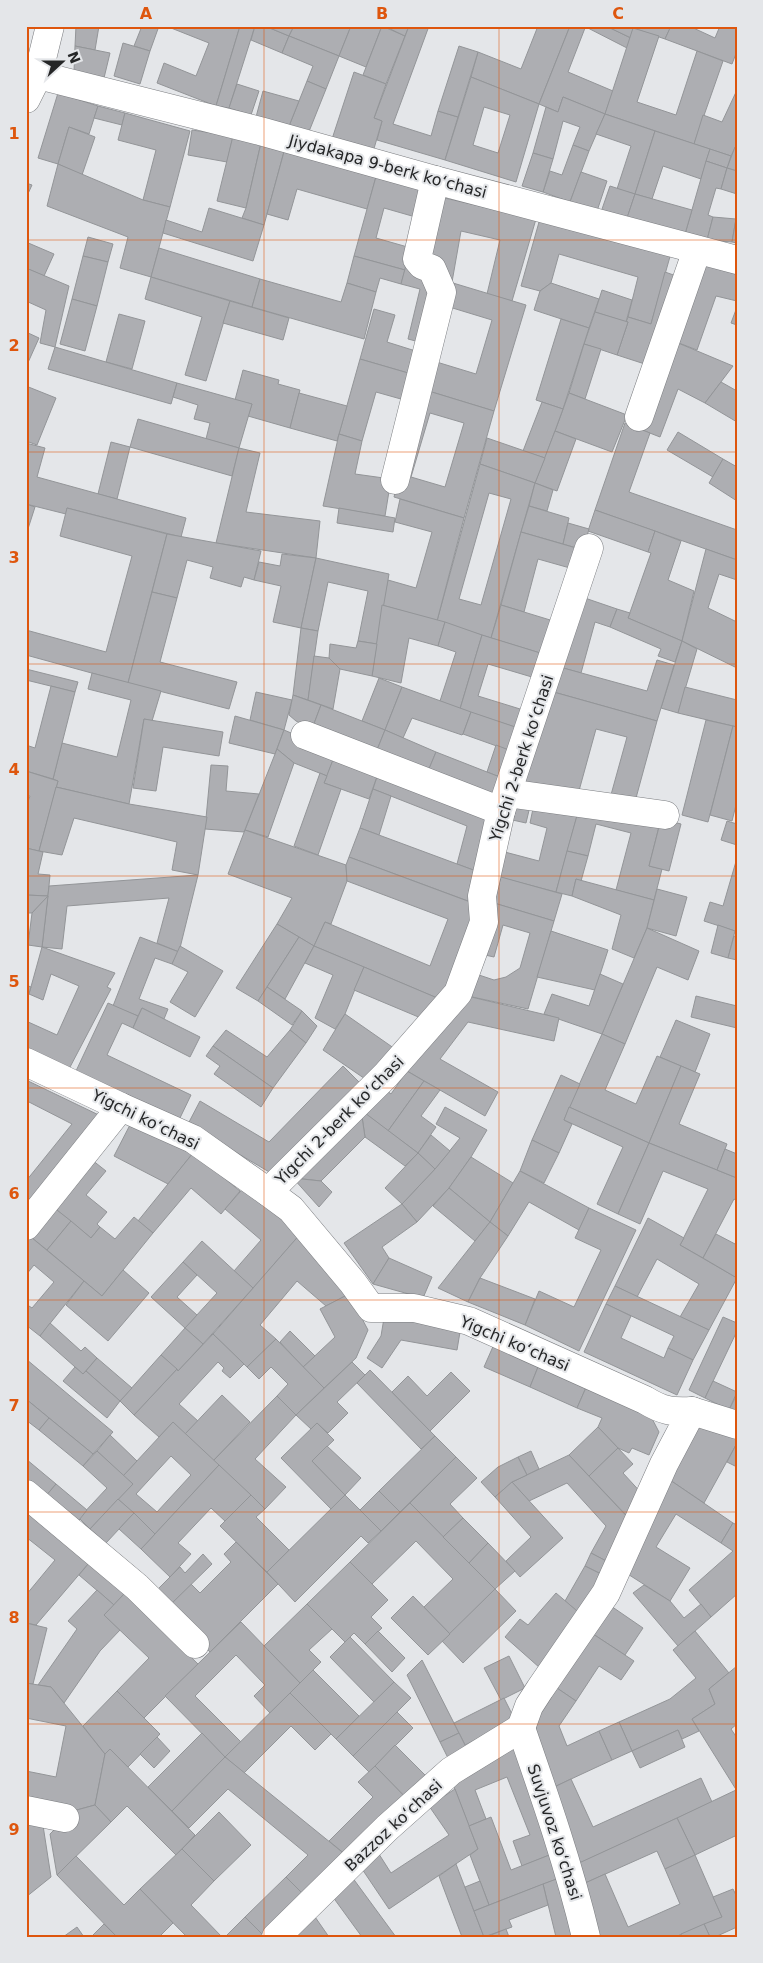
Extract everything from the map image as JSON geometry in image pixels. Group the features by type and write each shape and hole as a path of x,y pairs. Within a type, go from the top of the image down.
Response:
{"street":[{"path":"26,99 38,75 50,26"},
{"name":"Jiydakapa 9-berk koʻchasi","path":"38,75 260,131 435,180 737,260"},
{"path":"395,480 442,292 432,270 422,265 417,259 435,180"},
{"path":"639,417 697,250"},
{"name":"Yigchi 2-berk koʻchasi","path":"268,1192 386,1075 458,992 484,922 482,896 505,802 589,548"},
{"path":"306,734 505,802 664,815"},
{"name":"Yigchi koʻchasi","path":"26,1062 193,1139 268,1192 291,1209 353,1283 371,1308 414,1308 469,1321 645,1400 661,1410 676,1412 692,1411"},
{"path":"26,1226 121,1107"},
{"path":"521,1728 530,1706 540,1689 606,1593 664,1464 692,1411 737,1425"},
{"path":"26,1494 137,1587 195,1644"},
{"name":"Bazzoz koʻchasi","path":"276,1937 387,1828 451,1771 521,1728"},
{"name":"Suvjuvoz koʻchasi","path":"521,1728 551,1813 586,1937"},
{"path":"26,1810 65,1818"}],"building":[{"path":"76,26 99,26 95,50 75,46"},
{"path":"142,26 159,26 150,51 134,46"},
{"path":"166,26 240,26 216,106 157,83 164,63 196,76 209,43"},
{"path":"240,26 255,26 229,108 216,106"},
{"path":"255,26 265,26 289,36 282,53 251,40"},
{"path":"265,26 294,26 289,36"},
{"path":"294,26 331,28 351,26 339,56 289,36"},
{"path":"351,26 382,26 366,67 339,56"},
{"path":"382,26 405,36 386,84 363,75"},
{"path":"384,26 409,26 405,36"},
{"path":"409,26 429,26 393,124 431,136 438,111 458,117 445,160 377,140 382,121 374,118"},
{"path":"538,26 570,26 539,104 471,77 478,52 521,69"},
{"path":"570,26 584,26 585,28 568,72 613,91 605,114 563,97 558,112 539,104"},
{"path":"584,26 606,26 631,38 627,48"},
{"path":"606,26 671,26 665,39 633,28 631,38"},
{"path":"671,26 689,26 715,38 720,26 737,26 737,51 732,64 665,39"},
{"path":"633,28 659,36 637,102 676,115 697,51 723,61 694,144 605,114"},
{"path":"289,36 339,56 326,89 307,81 313,66 282,53"},
{"path":"123,43 150,51 140,84 114,76"},
{"path":"75,46 110,53 104,78 74,71"},
{"path":"459,46 478,52 458,117 438,111"},
{"path":"354,72 386,84 374,118 382,121 373,152 332,139"},
{"path":"471,77 539,104 516,182 445,160","holes":["484,107 510,115 498,153 473,145"]},
{"path":"307,81 326,89 308,134 289,126"},
{"path":"237,84 259,91 251,115 229,108"},
{"path":"737,90 737,144 731,156 694,144 703,115 722,122"},
{"path":"263,91 299,101 289,126 256,117"},
{"path":"58,93 98,106 89,134 69,127 58,164 38,158"},
{"path":"563,97 605,114 589,151 573,145 580,127 563,121 553,159 533,153 546,107 558,112"},
{"path":"98,106 125,113 122,125 94,118"},
{"path":"125,113 190,131 170,207 143,200 156,150 118,140"},
{"path":"605,114 655,131 635,194 617,189 631,146 596,134"},
{"path":"69,127 95,137 82,175 58,164"},
{"path":"192,130 233,136 227,162 188,155"},
{"path":"655,131 710,149 701,179 663,166 652,199 635,194"},
{"path":"233,136 261,143 246,208 217,201"},
{"path":"261,143 285,148 264,225 242,218"},
{"path":"573,145 589,151 570,202 543,192 550,171 562,175"},
{"path":"735,147 737,147 737,171 727,168"},
{"path":"285,148 377,173 367,209 297,189 288,220 267,214"},
{"path":"710,149 731,156 727,168 706,161"},
{"path":"533,153 553,159 543,192 522,186"},
{"path":"706,161 727,168 721,189 716,188 708,215 713,217 707,240 685,234"},
{"path":"58,164 143,200 170,207 151,277 120,268 128,237 47,206"},
{"path":"727,168 737,171 737,194 721,189"},
{"path":"581,172 607,181 597,211 570,202"},
{"path":"377,173 427,187 419,218 384,208 376,238 411,248 405,270 354,256"},
{"path":"26,183 32,185 26,198"},
{"path":"610,186 635,194 626,221 601,212"},
{"path":"635,194 692,210 685,234 626,221"},
{"path":"436,196 536,219 512,301 487,294 500,240 461,231 452,282 427,256"},
{"path":"209,208 264,225 253,261 163,233 166,220 202,232"},
{"path":"541,215 671,253 651,324 628,317 638,277 559,254 551,283 540,291 521,286"},
{"path":"713,217 736,219 732,242 707,240"},
{"path":"737,219 737,243 732,242"},
{"path":"88,237 113,244 108,262 83,256"},
{"path":"26,242 54,254 44,276 26,268"},
{"path":"159,248 260,279 252,307 151,277"},
{"path":"83,256 108,262 97,306 72,299"},
{"path":"354,256 405,270 401,284 380,278 376,292 347,283"},
{"path":"698,263 737,274 737,301 716,296 697,350 671,340"},
{"path":"406,265 440,292 427,344 408,339 420,289 401,284"},
{"path":"26,268 69,286 55,347 40,343 46,310 26,301"},
{"path":"665,272 682,278 654,367 617,355 628,317 651,324"},
{"path":"151,277 230,301 206,381 185,375 202,317 145,299"},
{"path":"260,279 341,302 347,283 376,292 364,339 252,307"},
{"path":"453,283 526,305 494,411 422,389 430,360 476,374 492,320 446,306"},
{"path":"551,283 599,299 589,328 534,310 540,291"},
{"path":"602,290 632,300 626,322 595,312"},
{"path":"72,299 97,306 85,351 60,344"},
{"path":"230,301 289,318 283,340 223,323"},
{"path":"737,307 737,325 731,323"},
{"path":"374,309 395,315 387,342 422,353 415,375 360,359"},
{"path":"595,312 628,322 617,355 584,344"},
{"path":"119,314 145,321 132,369 106,362"},
{"path":"561,319 589,328 563,409 536,400"},
{"path":"26,332 39,338 26,367"},
{"path":"671,340 733,366 705,403 678,389 660,437 637,428"},
{"path":"584,344 601,349 585,399 569,393"},
{"path":"55,347 177,383 171,404 48,369"},
{"path":"360,359 415,375 408,401 376,392 362,441 339,434"},
{"path":"243,370 279,380 278,384 300,390 290,428 248,416 252,404 235,400"},
{"path":"721,382 737,391 737,422 705,403"},
{"path":"177,383 252,404 239,448 206,439 210,423 194,419 198,405 173,397"},
{"path":"26,386 56,398 37,445 26,441"},
{"path":"422,389 494,411 464,518 394,497","holes":["430,413 464,423 445,487 411,477"]},
{"path":"299,393 347,406 337,441 290,428"},
{"path":"569,393 627,415 612,452 555,431"},
{"path":"542,402 563,409 545,458 523,451"},
{"path":"138,419 239,448 232,476 130,447"},
{"path":"625,423 650,433 629,492 737,530 737,560 595,510"},
{"path":"555,431 576,439 557,491 535,483"},
{"path":"678,432 723,459 713,477 667,450"},
{"path":"339,434 362,441 355,474 391,479 385,516 323,506"},
{"path":"487,438 545,458 535,483 480,464"},
{"path":"111,442 130,447 117,499 98,494"},
{"path":"26,443 45,448 37,477 186,518 181,537 67,508 66,514 26,504"},
{"path":"239,448 260,453 246,512 320,521 316,558 216,543"},
{"path":"723,459 737,467 737,501 709,483"},
{"path":"480,464 535,483 491,638 437,621","holes":["489,493 511,499 481,605 459,599"]},
{"path":"535,483 553,490 547,511 529,506"},
{"path":"400,499 464,518 437,621 382,605 388,580 416,588 432,532 395,522"},
{"path":"26,504 35,507 26,535"},
{"path":"529,506 569,518 563,544 521,532"},
{"path":"67,508 167,534 128,683 26,655 26,630 106,652 132,556 60,536"},
{"path":"339,508 395,518 393,532 337,523"},
{"path":"595,510 655,531 648,552 588,531"},
{"path":"568,523 589,529 583,550 563,544"},
{"path":"655,531 681,541 668,580 694,591 682,641 628,618 651,553 648,552"},
{"path":"521,532 583,550 577,570 538,559 524,612 501,605"},
{"path":"167,534 261,551 254,580 244,577 241,587 210,578 213,567 187,560 177,598 152,592"},
{"path":"706,549 737,560 737,580 719,574 708,608 737,622 737,668 682,641"},
{"path":"282,554 316,558 301,628 273,622 281,586 254,580 259,562 280,566"},
{"path":"316,558 389,574 377,644 358,641 368,591 328,582 318,631 301,628"},
{"path":"152,592 177,598 160,662 237,682 229,709 128,683"},
{"path":"576,595 617,609 610,627 595,622 581,673 556,666"},
{"path":"382,605 445,622 438,646 409,638 401,683 372,676"},
{"path":"501,605 560,623 550,656 491,638"},
{"path":"617,609 630,613 628,618 682,641 675,662 658,656 661,649 610,627"},
{"path":"445,622 482,635 460,709 440,701 456,652 438,646"},
{"path":"301,628 318,631 308,700 293,695"},
{"path":"482,635 550,656 542,680 488,664 478,696 533,713 527,731 460,709"},
{"path":"358,641 377,644 372,676 340,669 329,658 330,644 356,648"},
{"path":"682,641 697,649 678,713 661,708"},
{"path":"314,656 329,658 340,669 333,709 308,700"},
{"path":"657,660 674,665 657,721 550,691 556,666 647,691"},
{"path":"26,669 78,682 75,692 26,680"},
{"path":"92,673 161,691 152,721 144,719 129,804 56,787 58,781 53,779 62,743 117,757 131,700 88,689"},
{"path":"379,678 402,687 385,730 362,721"},
{"path":"51,686 75,692 53,779 26,771 26,745 35,748"},
{"path":"402,687 471,712 463,734 412,718 403,738 385,730"},
{"path":"685,687 737,700 737,727 678,713"},
{"path":"550,691 657,721 633,809 609,802 627,737 596,729 577,798 522,790"},
{"path":"256,692 292,700 284,730 250,720"},
{"path":"293,695 321,705 312,729 289,715"},
{"path":"321,705 385,730 375,755 312,729"},
{"path":"471,712 527,731 519,754 463,734"},
{"path":"235,716 284,730 275,754 229,743"},
{"path":"144,719 223,732 219,756 163,747 156,791 133,788"},
{"path":"706,720 733,726 708,822 682,815"},
{"path":"733,726 737,727 737,801 732,821 710,815"},
{"path":"284,730 336,752 327,776 294,763 277,749"},
{"path":"385,730 436,752 426,776 375,755"},
{"path":"496,745 519,754 510,781 487,772"},
{"path":"277,749 294,763 268,837 245,830"},
{"path":"336,752 379,771 369,799 324,783"},
{"path":"436,752 510,781 500,806 426,776"},
{"path":"211,765 228,766 226,791 259,794 244,832 205,829"},
{"path":"26,771 58,781 39,851 26,848 26,807 30,796 26,795"},
{"path":"379,771 491,815 476,871 457,864 467,826 373,789"},
{"path":"320,773 327,776 324,783 341,789 318,855 294,846"},
{"path":"56,787 129,804 207,817 198,875 172,870 177,842 74,818 62,855 39,851"},
{"path":"373,789 391,796 379,835 360,828"},
{"path":"513,798 531,802 526,823 508,819"},
{"path":"535,799 580,805 556,892 495,876 501,851 539,861 547,828 530,823"},
{"path":"580,805 661,819 649,866 662,869 654,900 616,890 631,833 596,824 588,856 567,851"},
{"path":"661,819 681,824 669,871 649,866"},
{"path":"727,821 737,824 737,845 721,840"},
{"path":"360,828 476,871 468,901 349,857"},
{"path":"245,830 346,865 347,881 331,924 325,922 314,946 277,924 292,898 228,874"},
{"path":"26,848 43,852 38,874 50,875 48,896 26,895"},
{"path":"567,851 588,856 581,881 576,879 572,896 556,892"},
{"path":"349,857 481,906 442,1000 314,946 325,922 430,966 448,919 347,881 346,865"},
{"path":"737,858 737,926 735,931 704,921 710,902 723,906"},
{"path":"198,875 179,952 157,943 169,898 67,906 62,949 42,947 49,886"},
{"path":"501,877 562,894 554,921 494,903"},
{"path":"576,879 654,900 647,928 634,958 612,949 621,915 572,896"},
{"path":"657,889 687,897 676,936 647,928"},
{"path":"26,895 48,896 32,913 26,913"},
{"path":"48,896 42,947 28,945 32,913"},
{"path":"494,903 554,921 528,1009 463,995","holes":["503,925 530,933 520,968 506,977 494,980 479,975 485,955 494,957"]},
{"path":"277,924 299,937 258,1001 236,988"},
{"path":"718,925 735,931 728,958 711,953"},
{"path":"647,928 699,951 688,980 657,967 625,1044 602,1034"},
{"path":"551,931 608,950 595,990 537,977"},
{"path":"734,936 737,937 737,960 728,958"},
{"path":"140,937 179,952 172,964 155,958 139,999 168,1009 164,1019 142,1008 138,1016 113,1006"},
{"path":"299,937 314,946 285,999 267,987"},
{"path":"180,946 223,971 195,1017 170,1002 188,972 172,964"},
{"path":"314,946 364,967 345,1014 335,1029 315,1018 333,975 305,963"},
{"path":"42,947 115,973 107,987 111,989 69,1069 26,1050 26,1021 57,1035 79,986 51,974 43,1000 29,994"},
{"path":"364,967 442,1000 428,1021 354,990"},
{"path":"600,974 623,984 602,1034 544,1014 552,994 589,1006"},
{"path":"26,985 31,987 26,1003"},
{"path":"267,987 302,1011 292,1025 258,1001"},
{"path":"463,995 559,1018 554,1041 468,1022 440,1059 498,1092 485,1116 407,1071"},
{"path":"696,996 737,1006 737,1028 691,1017"},
{"path":"108,1003 138,1016 133,1028 122,1023 107,1055 191,1095 179,1120 76,1071"},
{"path":"142,1008 200,1037 190,1057 133,1028"},
{"path":"302,1011 317,1026 306,1043 290,1030"},
{"path":"345,1014 398,1051 371,1083 323,1050"},
{"path":"676,1020 710,1034 695,1072 660,1057"},
{"path":"226,1030 267,1057 290,1030 306,1043 273,1088 213,1046"},
{"path":"602,1034 625,1044 605,1090 636,1104 657,1056 681,1066 649,1143 569,1107"},
{"path":"213,1046 273,1088 261,1107 214,1074 220,1066 206,1056"},
{"path":"343,1066 364,1087 276,1176 188,1124 200,1101 269,1142"},
{"path":"681,1066 700,1074 679,1124 727,1144 717,1170 649,1143"},
{"path":"407,1071 424,1081 388,1131 361,1110 380,1085 391,1094"},
{"path":"561,1075 580,1084 564,1120 572,1124 559,1153 532,1140"},
{"path":"26,1080 105,1118 26,1218 26,1181 72,1124 29,1102 26,1107"},
{"path":"424,1081 440,1090 421,1116 436,1127 418,1153 388,1131"},
{"path":"445,1107 487,1130 449,1188 417,1222 402,1204 435,1169 460,1138 436,1124"},
{"path":"569,1107 649,1143 618,1214 597,1204 623,1147 564,1120"},
{"path":"361,1110 418,1153 405,1166 365,1137"},
{"path":"361,1110 365,1137 321,1181 293,1178"},
{"path":"132,1121 193,1153 168,1184 114,1156"},
{"path":"431,1135 450,1151 435,1169 418,1153"},
{"path":"532,1140 559,1153 544,1183 520,1171"},
{"path":"649,1143 737,1178 737,1201 734,1199 703,1258 680,1245 708,1189 663,1171 640,1224 618,1214"},
{"path":"725,1149 737,1154 737,1178 717,1170"},
{"path":"193,1153 240,1191 221,1214 191,1188 153,1233 138,1221"},
{"path":"418,1153 435,1169 402,1204 385,1188"},
{"path":"87,1156 106,1171 86,1195 107,1212 97,1224 100,1227 91,1238 48,1203"},
{"path":"471,1157 513,1183 490,1222 449,1188"},
{"path":"520,1171 589,1208 579,1230 529,1202 508,1236 490,1222"},
{"path":"293,1178 321,1181 332,1192 319,1207"},
{"path":"247,1184 302,1232 253,1288 234,1271 261,1240 225,1209"},
{"path":"449,1188 490,1222 475,1241 433,1206"},
{"path":"48,1203 71,1221 47,1250 26,1233"},
{"path":"402,1204 417,1222 382,1247 389,1258 373,1284 344,1243"},
{"path":"589,1208 636,1230 579,1351 525,1325 539,1291 574,1307 601,1250 575,1238"},
{"path":"134,1217 153,1233 102,1296 47,1250 71,1221 91,1238 100,1227 115,1239"},
{"path":"648,1218 684,1238 680,1245 737,1278 709,1330 680,1317 699,1284 657,1259 637,1297 615,1286"},
{"path":"490,1222 508,1236 480,1278 468,1302 438,1288"},
{"path":"302,1232 349,1294 326,1306 297,1281 260,1325 276,1339 247,1367 213,1334"},
{"path":"26,1233 84,1281 40,1336 26,1325 26,1304 32,1308 54,1282 34,1265 26,1275"},
{"path":"716,1234 737,1245 737,1278 703,1258"},
{"path":"202,1241 253,1288 203,1344 185,1328 217,1293 183,1262"},
{"path":"389,1258 432,1277 423,1298 373,1284"},
{"path":"183,1262 197,1275 177,1297 197,1315 185,1328 151,1297"},
{"path":"123,1270 149,1293 108,1341 66,1305 84,1281 102,1296"},
{"path":"480,1278 535,1299 525,1325 468,1302"},
{"path":"615,1286 709,1330 693,1360 668,1348 674,1336 606,1304"},
{"path":"349,1294 368,1330 356,1358 324,1388 303,1367 335,1337 320,1309"},
{"path":"606,1304 631,1316 621,1338 664,1358 668,1348 693,1360 677,1395 584,1352"},
{"path":"385,1312 461,1326 457,1350 401,1340 382,1368 367,1358 381,1336"},
{"path":"723,1317 737,1323 737,1331 705,1398 689,1390"},
{"path":"50,1323 81,1351 85,1347 97,1358 83,1374 40,1336"},
{"path":"185,1328 203,1344 178,1371 161,1355"},
{"path":"290,1331 315,1356 303,1367 280,1342"},
{"path":"213,1334 244,1364 230,1378 222,1371 224,1368 218,1362 179,1404 198,1421 185,1434 173,1422 159,1437 134,1415"},
{"path":"276,1339 324,1388 296,1415 277,1396 288,1384 271,1367 259,1379 247,1367"},
{"path":"495,1342 540,1362 530,1387 484,1367"},
{"path":"161,1355 177,1369 134,1415 120,1401"},
{"path":"97,1358 132,1388 120,1401 86,1371"},
{"path":"26,1359 113,1432 93,1454 26,1399"},
{"path":"352,1362 365,1375 337,1402 348,1413 328,1433 317,1423 311,1429 296,1415"},
{"path":"540,1362 588,1383 577,1408 530,1387"},
{"path":"75,1367 83,1374 86,1371 120,1401 107,1418 63,1381"},
{"path":"370,1370 435,1436 421,1449 357,1383"},
{"path":"451,1372 470,1391 430,1431 392,1392 408,1376 427,1396"},
{"path":"713,1381 737,1392 729,1410 705,1398"},
{"path":"588,1383 647,1409 659,1432 649,1455 632,1448 629,1453 618,1448 598,1427 602,1418 577,1408"},
{"path":"737,1394 737,1413 729,1410"},
{"path":"222,1395 250,1422 213,1461 185,1434"},
{"path":"277,1396 296,1415 255,1459 286,1487 265,1509 213,1461"},
{"path":"26,1399 49,1418 39,1430 26,1420"},
{"path":"697,1417 737,1434 737,1443 704,1503 667,1478"},
{"path":"49,1418 93,1454 83,1466 39,1430"},
{"path":"173,1422 219,1465 155,1534 118,1499 133,1484 123,1476","holes":["171,1456 191,1475 157,1512 136,1494"]},
{"path":"317,1423 334,1440 312,1461 345,1495 331,1509 281,1458"},
{"path":"598,1427 618,1448 589,1476 569,1455"},
{"path":"110,1435 137,1461 123,1476 97,1451"},
{"path":"435,1436 456,1457 400,1512 379,1491"},
{"path":"737,1443 737,1467 727,1462"},
{"path":"327,1446 361,1478 345,1495 312,1461"},
{"path":"618,1448 633,1464 623,1473 645,1497 626,1515 589,1476"},
{"path":"97,1451 133,1484 90,1529 79,1518 107,1488 83,1466"},
{"path":"531,1451 539,1469 527,1475 518,1457"},
{"path":"569,1455 632,1522 610,1563 591,1553 606,1526 567,1483 529,1501 512,1482"},
{"path":"456,1457 477,1478 450,1504 463,1518 443,1537 410,1503"},
{"path":"518,1457 527,1475 512,1482 495,1497 481,1482 498,1467"},
{"path":"26,1459 56,1484 40,1503 26,1491"},
{"path":"219,1465 251,1495 226,1522 211,1508 178,1543 191,1554 170,1577 141,1549"},
{"path":"667,1478 733,1523 721,1543 676,1514 656,1547 690,1568 670,1601 623,1571"},
{"path":"512,1482 563,1538 520,1577 506,1561 531,1537 495,1497"},
{"path":"56,1484 87,1510 72,1529 40,1503"},
{"path":"379,1491 400,1512 381,1531 360,1510"},
{"path":"251,1495 265,1509 256,1517 289,1550 267,1572 220,1526"},
{"path":"345,1495 381,1531 368,1543 361,1536 295,1602 267,1572"},
{"path":"118,1499 134,1513 106,1543 90,1529"},
{"path":"410,1503 495,1589 450,1634 424,1607 453,1579 416,1541 372,1584 350,1562"},
{"path":"26,1505 94,1557 36,1625 26,1623 26,1595 55,1560 26,1537"},
{"path":"134,1513 155,1534 141,1549 119,1529"},
{"path":"463,1518 488,1543 469,1563 443,1537"},
{"path":"733,1523 737,1525 737,1594 711,1617 689,1590 733,1551 721,1543"},
{"path":"236,1542 278,1584 210,1652 167,1608 191,1584 200,1593 231,1562 224,1554"},
{"path":"488,1543 515,1571 495,1589 469,1563"},
{"path":"591,1553 610,1563 603,1575 585,1566"},
{"path":"203,1554 212,1564 167,1608 153,1594 180,1567 185,1573"},
{"path":"94,1557 130,1587 114,1605 79,1575"},
{"path":"350,1562 388,1600 371,1617 382,1628 365,1644 354,1633 345,1642 307,1604"},
{"path":"585,1566 603,1575 582,1615 565,1601"},
{"path":"644,1585 670,1601 684,1618 701,1604 711,1617 678,1646 633,1593"},
{"path":"495,1589 516,1611 463,1663 442,1641"},
{"path":"97,1590 114,1605 104,1615 120,1630 100,1651 64,1703 51,1687 38,1685 77,1629 68,1621"},
{"path":"125,1593 198,1664 144,1718 117,1691 149,1658 104,1615"},
{"path":"556,1593 584,1617 540,1668 505,1637 520,1619 528,1625"},
{"path":"413,1596 450,1634 428,1655 391,1618"},
{"path":"307,1604 332,1629 309,1650 321,1662 300,1683 264,1646"},
{"path":"608,1604 643,1628 625,1655 590,1632"},
{"path":"241,1622 300,1683 270,1713 254,1696 265,1685 236,1655 195,1696 241,1742 225,1757 165,1696"},
{"path":"26,1623 47,1628 33,1684 26,1683"},
{"path":"378,1631 405,1658 392,1672 365,1644"},
{"path":"695,1631 729,1673 709,1689 715,1704 692,1719 699,1731 682,1739 678,1730 632,1751 619,1722 670,1699 696,1678 673,1650"},
{"path":"590,1632 634,1661 621,1680 599,1666 576,1701 554,1686"},
{"path":"350,1637 394,1682 374,1702 330,1657"},
{"path":"509,1656 525,1688 501,1700 484,1668"},
{"path":"422,1660 459,1733 440,1742 407,1675"},
{"path":"737,1666 737,1724 731,1729 737,1738 737,1791 692,1719 715,1704 709,1689"},
{"path":"313,1670 359,1716 336,1739 290,1693"},
{"path":"394,1682 411,1698 353,1756 336,1739"},
{"path":"26,1683 51,1687 105,1754 95,1805 73,1811 26,1801 26,1771 56,1777 66,1726 26,1718"},
{"path":"554,1686 576,1701 559,1726 567,1746 599,1731 612,1760 556,1786 534,1738 531,1720"},
{"path":"117,1691 160,1734 128,1767 110,1749 105,1754 83,1726"},
{"path":"290,1693 331,1734 315,1750 291,1726 244,1773 225,1757"},
{"path":"504,1698 515,1720 465,1745 454,1723"},
{"path":"397,1712 413,1728 369,1772 353,1756"},
{"path":"619,1722 632,1751 612,1760 599,1731"},
{"path":"678,1730 685,1747 640,1768 632,1751"},
{"path":"202,1733 225,1757 172,1811 148,1787"},
{"path":"459,1733 470,1755 451,1764 440,1742"},
{"path":"157,1737 170,1751 154,1768 140,1754"},
{"path":"516,1744 557,1852 522,1866 513,1841 530,1835 507,1777 475,1790 486,1819 469,1826 452,1782"},
{"path":"395,1745 431,1781 410,1802 375,1766"},
{"path":"110,1749 195,1835 176,1855 127,1806 111,1822 95,1805 105,1754"},
{"path":"225,1757 352,1860 310,1901 286,1877 308,1855 228,1789 189,1828 172,1811"},
{"path":"375,1766 410,1802 352,1860 329,1841 373,1797 358,1782"},
{"path":"701,1778 712,1802 580,1863 546,1791 571,1779 593,1827"},
{"path":"455,1789 478,1849 389,1909 358,1863 377,1851 391,1873 449,1835 429,1806"},
{"path":"736,1790 737,1840 735,1836 695,1855 677,1818"},
{"path":"95,1805 111,1822 57,1875 50,1834 73,1811"},
{"path":"219,1812 251,1845 214,1881 182,1849"},
{"path":"26,1816 42,1819 51,1877 26,1897"},
{"path":"491,1817 511,1870 557,1852 562,1877 489,1905 470,1855 478,1849 469,1826"},
{"path":"677,1818 695,1855 665,1869 657,1851 583,1884 579,1863"},
{"path":"182,1849 214,1881 191,1905 222,1937 187,1937 140,1889"},
{"path":"695,1855 722,1917 675,1937 596,1937 583,1884 605,1874 628,1927 680,1904 665,1869"},
{"path":"76,1856 124,1905 140,1889 173,1923 159,1937 117,1937 57,1875"},
{"path":"456,1864 484,1937 462,1937 439,1876"},
{"path":"286,1877 307,1898 265,1937 245,1917"},
{"path":"352,1877 396,1937 362,1937 330,1893"},
{"path":"562,1877 577,1937 556,1937 543,1884"},
{"path":"480,1881 489,1905 474,1911 465,1887"},
{"path":"543,1884 548,1905 509,1920 512,1927 484,1937 474,1911"},
{"path":"733,1889 737,1897 737,1927 715,1937 710,1937 704,1924 722,1917 713,1897"},
{"path":"313,1914 329,1937 291,1937"},
{"path":"245,1917 265,1937 225,1937"},
{"path":"104,1924 117,1937 91,1937"},
{"path":"704,1924 710,1937 682,1937 681,1934"},
{"path":"77,1927 84,1937 63,1937"},
{"path":"506,1929 509,1937 486,1937"}]}
